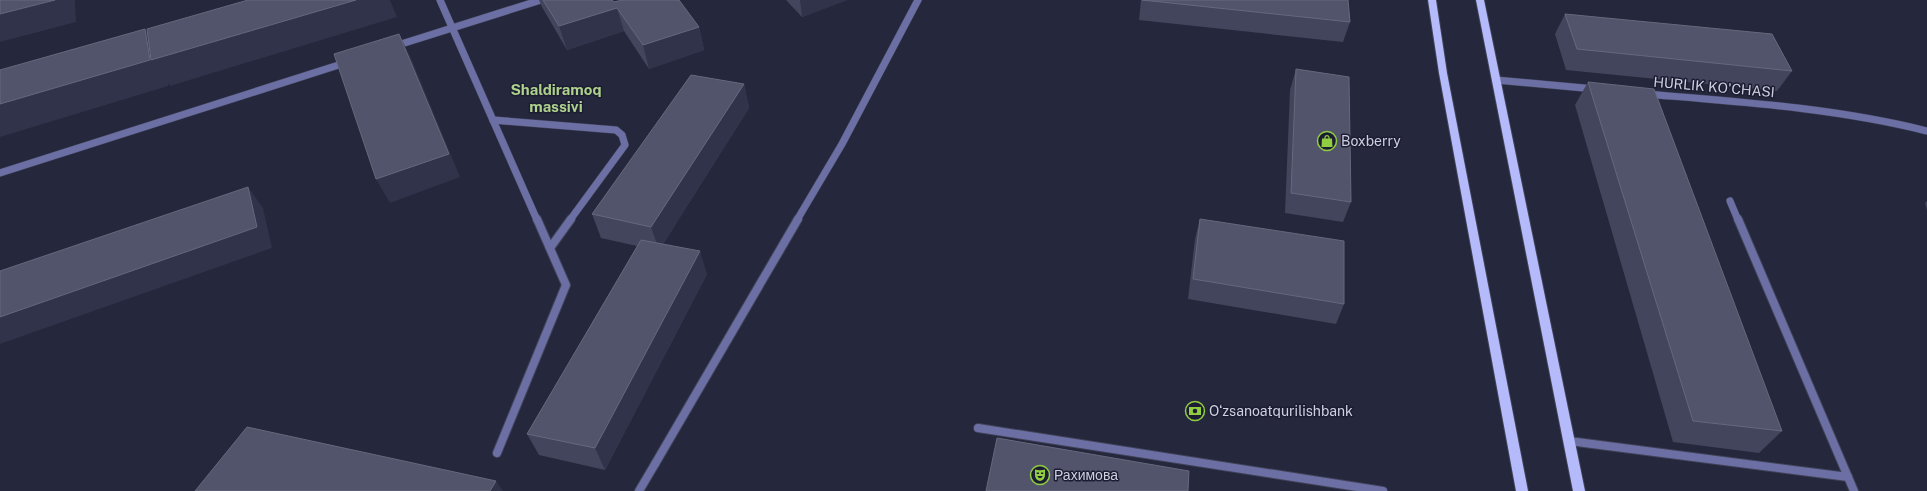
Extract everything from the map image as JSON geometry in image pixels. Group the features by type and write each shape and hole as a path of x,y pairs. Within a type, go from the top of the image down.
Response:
{"main road":[{"path":"1432,0 1443,73 1522,491"},
{"path":"1480,0 1579,491"}],"street":[{"path":"440,0 451,28 566,285 497,453"},
{"path":"391,48 541,0"},
{"path":"639,491 842,144 918,0"},
{"path":"0,173 354,60"},
{"path":"1496,80 1606,90"},
{"name":"HURLIK KO'CHASI","path":"1638,93 1835,111 1904,124 1927,131"},
{"path":"493,120 616,130 622,135 625,145 550,248"},
{"path":"1730,201 1854,491"},
{"path":"978,428 1383,491"},
{"path":"1569,441 1848,477"}],"building":[{"path":"0,0 55,0 0,14"},
{"path":"248,0 356,0 151,60 147,29"},
{"path":"543,0 612,0 614,2 622,0 679,0 699,27 643,45 617,8 559,26"},
{"path":"1142,0 1348,0 1350,22"},
{"path":"1565,14 1772,34 1792,71 1577,49"},
{"path":"145,29 150,60 0,104 0,70"},
{"path":"399,34 449,154 376,179 334,54"},
{"path":"1296,69 1349,77 1351,202 1291,193"},
{"path":"691,75 744,84 651,227 592,214"},
{"path":"1588,82 1654,89 1782,431 1693,421"},
{"path":"248,187 257,227 0,317 0,271"},
{"path":"1200,219 1344,241 1344,304 1193,279"},
{"path":"641,240 700,251 595,448 527,434"},
{"path":"247,427 496,481 490,491 195,491"},
{"path":"997,438 1189,471 1188,491 986,491"}],"place":[{"name":"Boxberry","path":"1327,141"},
{"name":"Oʻzsanoatqurilishbank","path":"1195,411"},
{"name":"Рахимова","path":"1040,475"}],"district":[{"name":"Shaldiramoq massivi","path":"556,98"}]}
